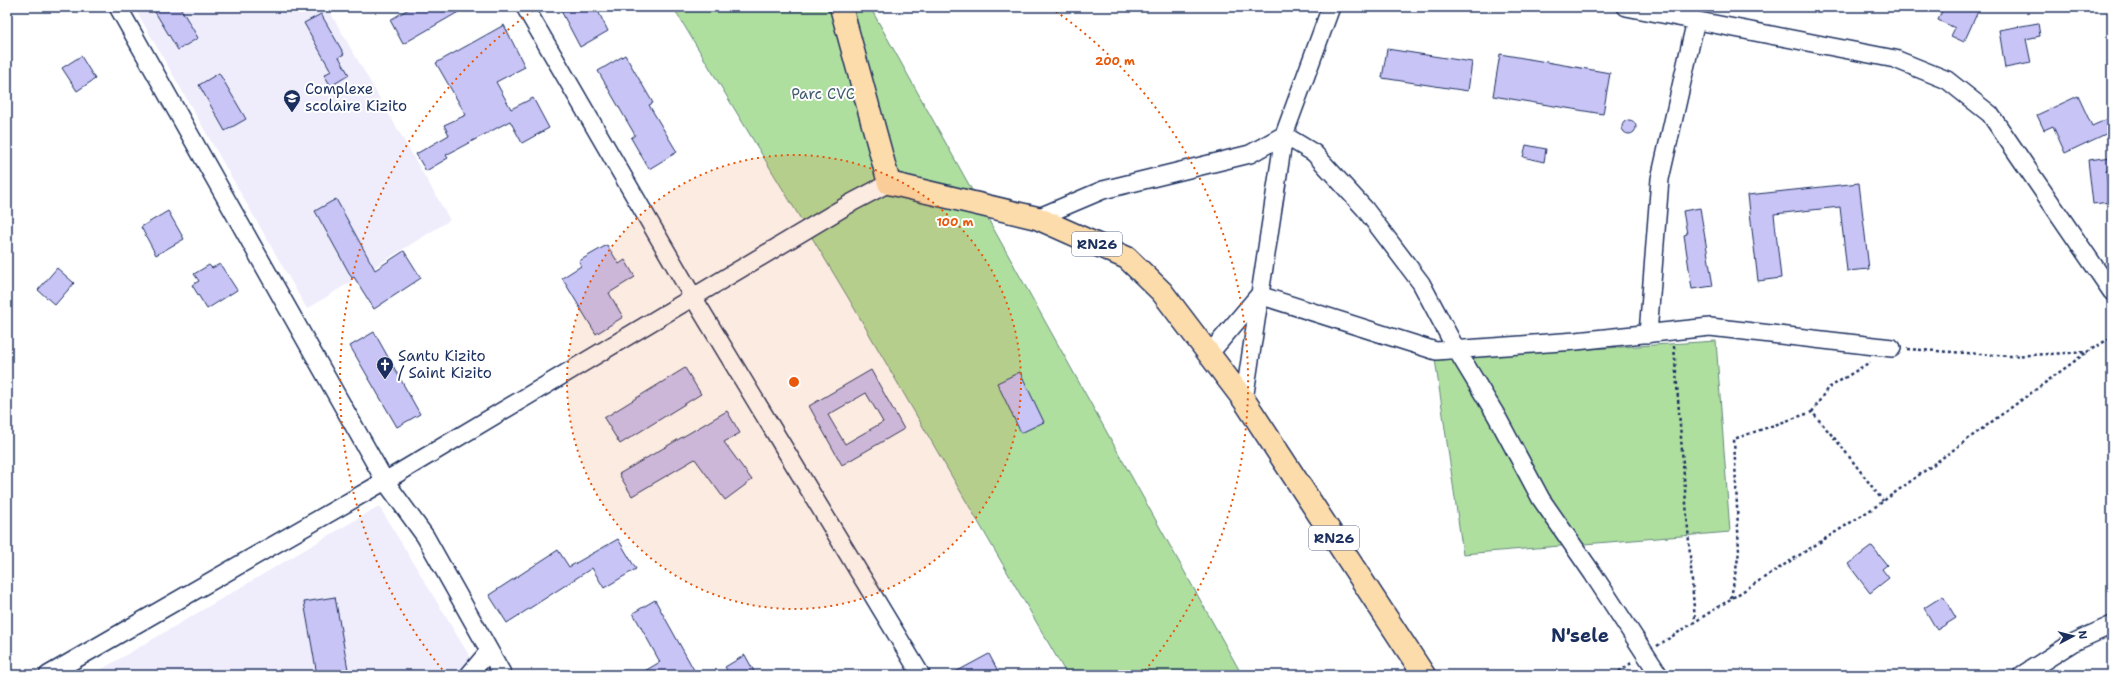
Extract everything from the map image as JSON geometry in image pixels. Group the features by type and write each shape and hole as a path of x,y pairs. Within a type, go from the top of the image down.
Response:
{"main road":[{"path":"841,7 889,184"},
{"name":"RN26","path":"889,184 1037,218 1127,258 1162,292 1244,400 1424,675"}],"street":[{"path":"118,7 385,481 425,536 503,675"},
{"path":"525,7 693,297 921,675"},
{"path":"1244,400 1258,295 1284,135 1331,7"},
{"path":"1626,7 1895,59 1947,80 1990,114 2112,292"},
{"path":"1648,334 1660,179 1696,20"},
{"path":"1037,218 1103,190 1250,154 1284,135"},
{"path":"1284,135 1314,153 1366,209 1421,284 1456,349 1496,415 1541,499 1593,574 1658,675"},
{"path":"48,675 385,481 851,203 889,184"},
{"path":"1258,295 1436,351 1648,334 1710,327 1892,348"},
{"path":"1210,354 1258,295"},
{"path":"2022,675 2072,643 2112,625"},
{"path":"470,675 489,651"}],"path":[{"path":"1673,331 1695,621"},
{"path":"1614,675 1695,621 1883,501 2087,352 2112,337"},
{"path":"1731,598 1739,552 1734,439 1812,412 1827,389 1892,348 2010,356 2087,352"},
{"path":"1812,412 1841,446 1883,501"}],"shaded area":[{"name":"Complexe scolaire Kizito","path":"134,7 327,7 450,220 307,309"},
{"path":"379,506 481,675 92,675"}],"green space":[{"name":"Parc CVC","path":"673,7 870,7 1242,675 1067,675 846,294"},
{"path":"1716,341 1730,532 1463,554 1435,359"}],"building":[{"path":"152,7 180,7 198,38 178,50"},
{"path":"412,7 467,7 403,44 390,20"},
{"path":"559,7 596,7 608,31 580,47"},
{"path":"1944,7 1980,7 1964,42 1951,36 1955,28 1938,20"},
{"path":"321,14 344,54 339,57 349,75 331,86 324,75 331,71 304,23"},
{"path":"2038,23 2040,36 2026,39 2031,63 2005,68 1999,30"},
{"path":"504,25 525,67 496,82 511,109 533,98 549,128 522,143 510,121 446,155 448,158 426,171 416,154 449,135 444,125 466,115 436,63"},
{"path":"1387,49 1472,62 1468,91 1382,78"},
{"path":"1500,54 1610,73 1603,114 1493,96"},
{"path":"625,55 653,103 649,105 677,152 649,169 631,138 635,135 598,71"},
{"path":"81,56 95,79 77,91 62,68"},
{"path":"219,73 246,119 225,131 199,85"},
{"path":"2078,96 2092,126 2112,117 2112,131 2065,153 2053,126 2044,130 2037,115"},
{"path":"1626,120 1632,120 1636,124 1636,130 1632,134 1626,134 1622,130 1622,124"},
{"path":"1526,145 1546,149 1544,162 1523,157"},
{"path":"2112,157 2112,170 2106,171 2110,202 2093,204 2088,160"},
{"path":"1859,183 1869,269 1847,271 1840,207 1774,214 1781,278 1758,281 1748,195"},
{"path":"336,199 375,270 404,251 421,278 374,309 354,277 352,278 315,211"},
{"path":"1700,208 1713,286 1692,289 1684,235 1687,234 1683,211"},
{"path":"168,211 184,239 156,255 141,227"},
{"path":"607,245 619,264 625,260 635,277 609,293 623,317 596,334 562,278 581,266 579,261"},
{"path":"220,264 237,290 207,309 192,285 199,281 194,274 209,265 212,268"},
{"path":"57,268 74,283 55,305 38,290"},
{"name":"Santu Kizito / Saint Kizito","path":"374,332 420,414 397,427 350,346"},
{"path":"685,368 701,394 620,444 604,418"},
{"path":"871,370 904,429 842,465 809,406","holes":["866,393 883,422 845,444 828,415"]},
{"path":"1020,372 1044,422 1021,433 997,383"},
{"path":"727,411 740,433 724,442 752,480 725,500 695,459 632,496 619,474"},
{"path":"618,539 636,569 604,588 592,568 507,623 489,595 558,550 569,567"},
{"path":"1872,546 1887,565 1882,569 1889,578 1870,593 1848,564"},
{"path":"1943,596 1956,618 1937,630 1924,608"},
{"path":"335,597 349,675 317,675 304,602"},
{"path":"655,600 694,670 685,675 638,675 660,662 633,613"},
{"path":"989,654 1000,675 950,675"},
{"path":"745,655 756,675 730,675 725,667"}],"place":[{"name":"Complexe scolaire Kizito","path":"292,113"},
{"name":"Santu Kizito / Saint Kizito","path":"385,380"}],"district":[{"name":"N'sele","path":"1580,635"}]}
